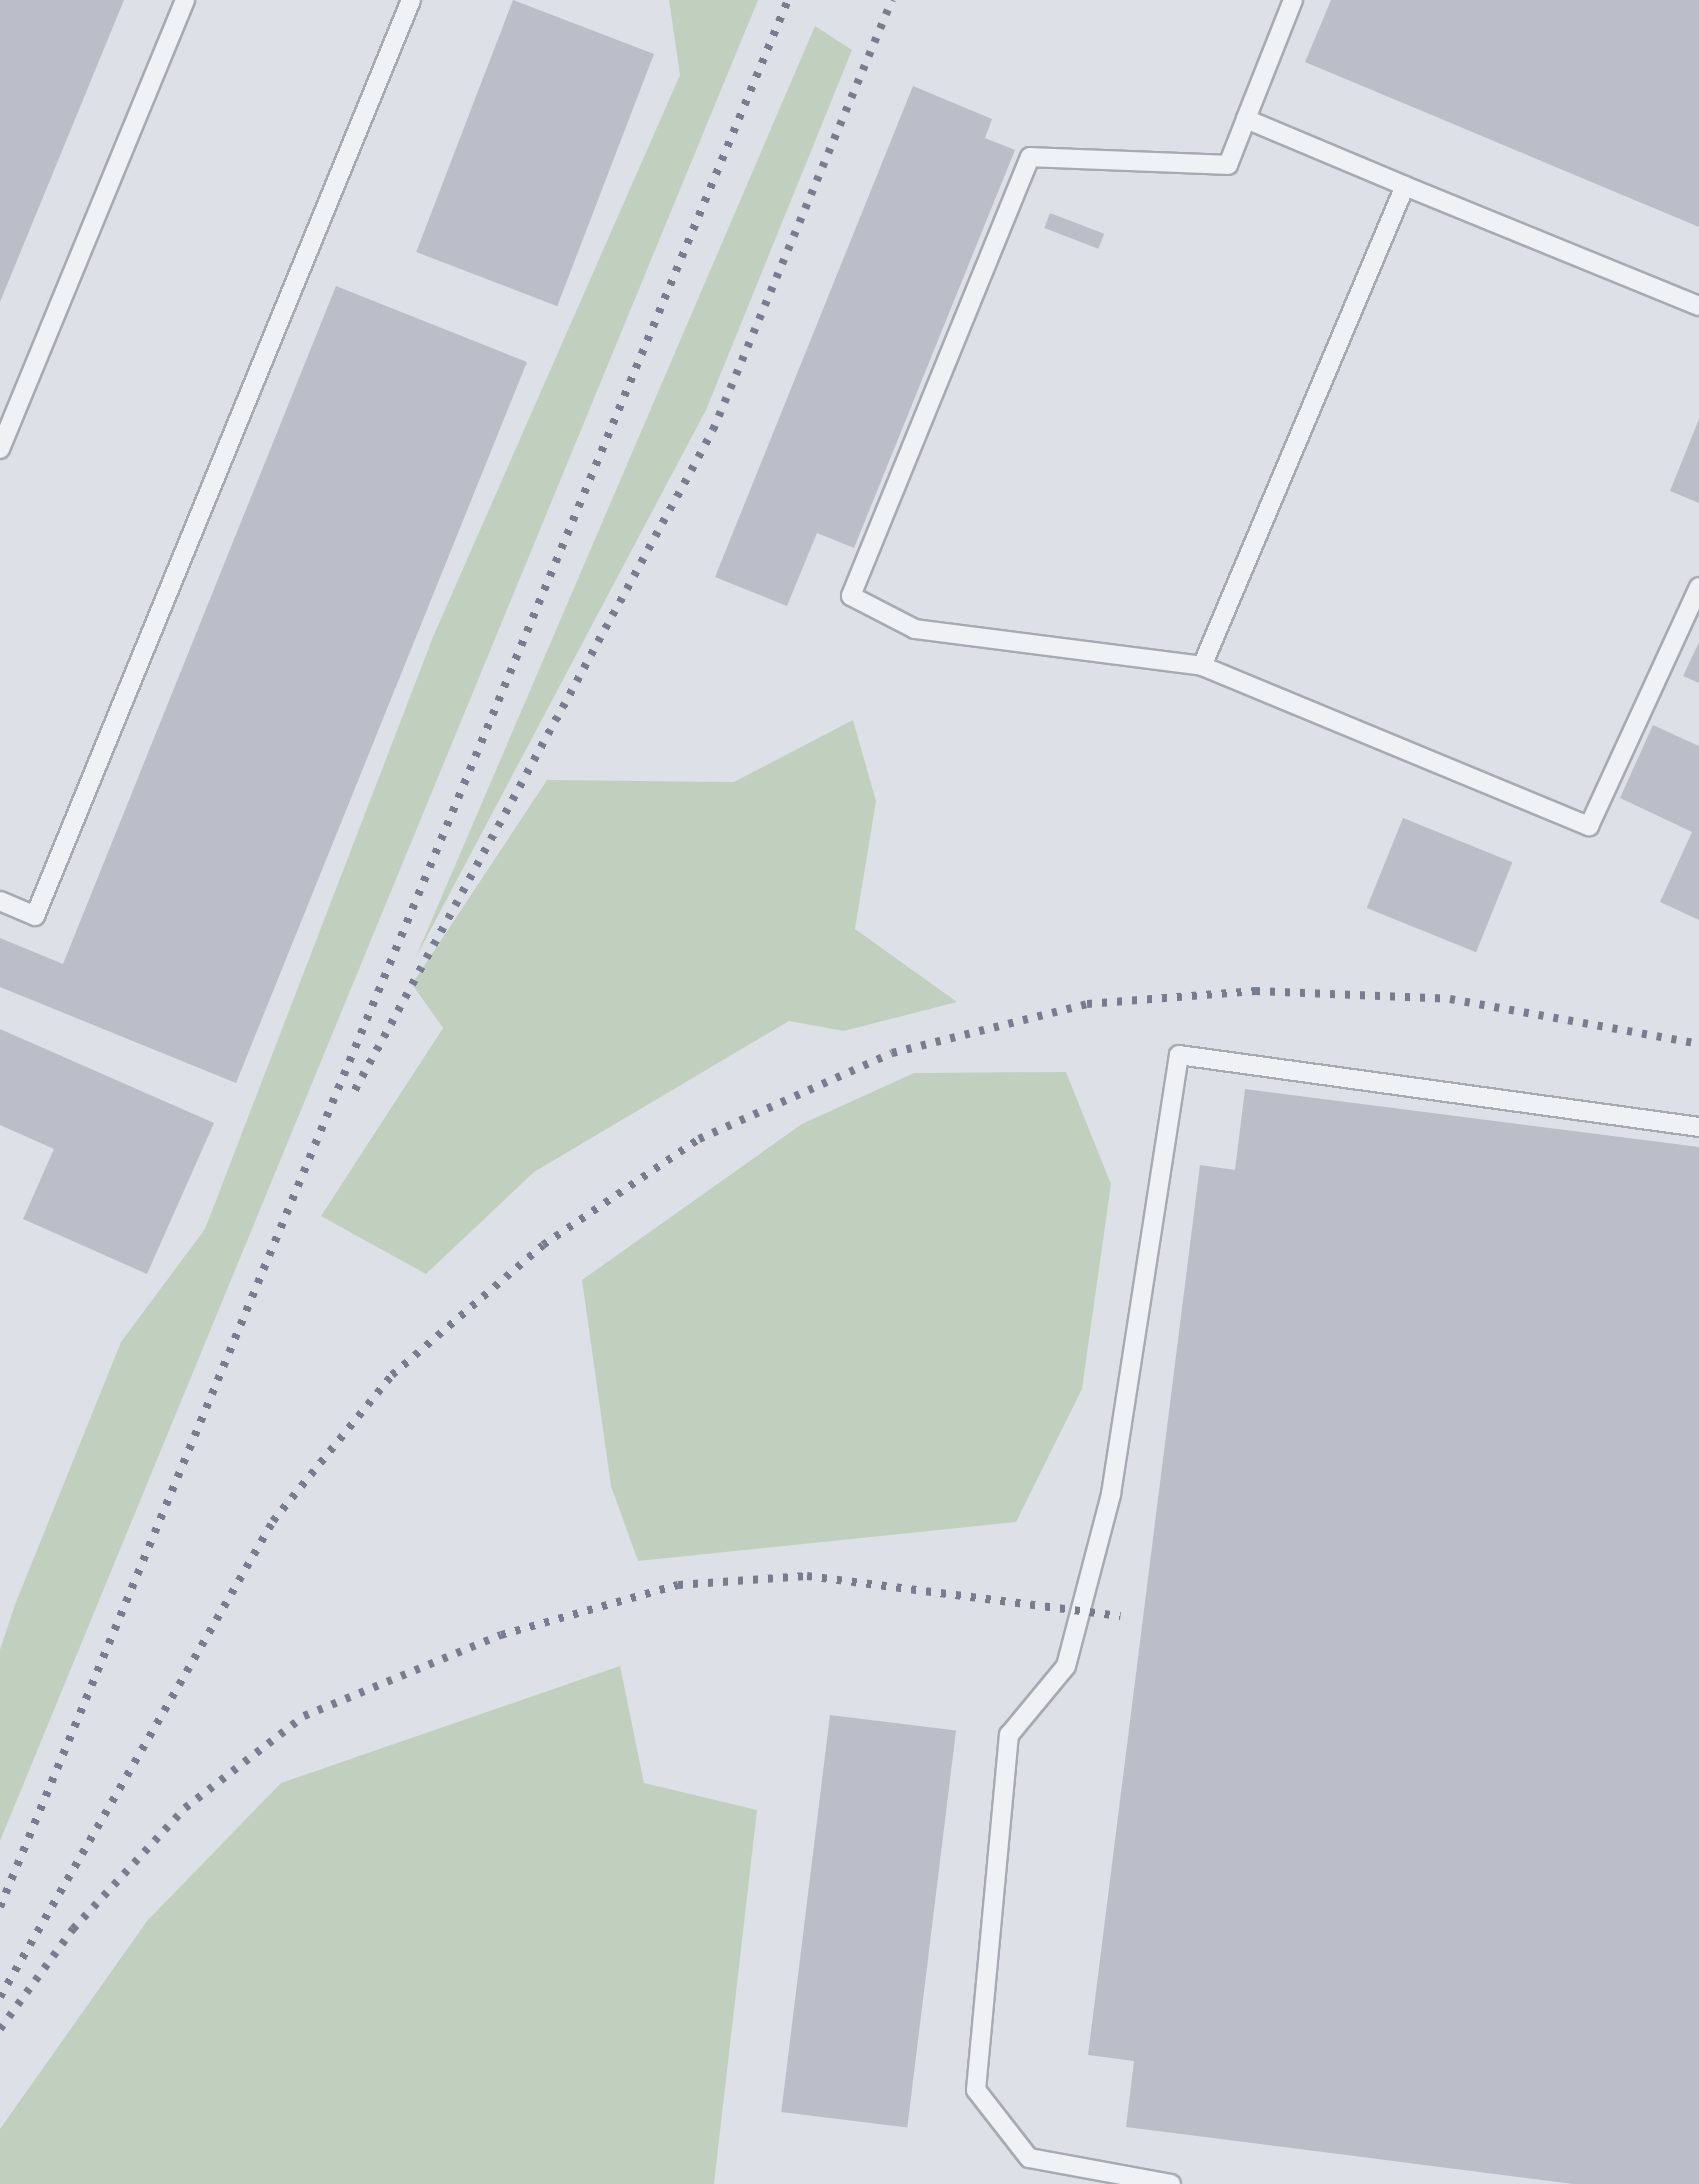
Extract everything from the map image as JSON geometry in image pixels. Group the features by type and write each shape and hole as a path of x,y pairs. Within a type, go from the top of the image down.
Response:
{"lane":[{"path":"0,449 185,0"},
{"path":"0,901 35,916 411,0"},
{"path":"1293,0 1228,164 1030,156 851,596 915,630 1202,666 1588,826 1699,586"},
{"path":"1246,119 1699,306"},
{"path":"1202,666 1405,186"},
{"path":"1171,2184 1028,2158 976,2090 1008,1735 1066,1666 1110,1494 1179,1056 1699,1127"}],"green space":[{"path":"669,0 758,0 0,1841 0,1650 16,1602 121,1342 205,1229 433,637 680,75"},
{"path":"815,26 852,50 706,410 415,959"},
{"path":"853,720 876,801 855,929 957,1002 844,1031 789,1021 534,1172 426,1274 321,1216 443,1028 412,984 547,780 734,782"},
{"path":"1066,1072 1111,1184 1082,1389 1016,1522 638,1561 611,1486 582,1280 802,1124 914,1073"},
{"path":"620,1666 644,1783 757,1810 714,2184 0,2184 0,2129 147,1921 281,1783"}],"building":[{"path":"0,0 124,0 0,302"},
{"path":"513,0 654,54 557,306 416,252"},
{"path":"1331,0 1699,0 1699,227 1305,62"},
{"path":"913,86 992,119 985,138 1015,150 854,548 817,533 787,606 715,577"},
{"path":"1050,213 1104,234 1098,249 1044,228"},
{"path":"336,286 527,362 236,1083 0,987 0,938 63,964"},
{"path":"1699,419 1699,503 1670,491"},
{"path":"1699,642 1699,683 1683,676"},
{"path":"1653,725 1699,746 1699,920 1660,902 1692,832 1620,798"},
{"path":"1403,818 1512,862 1476,952 1367,908"},
{"path":"0,1029 214,1123 147,1274 23,1219 54,1149 0,1125"},
{"path":"1245,1089 1699,1147 1699,2184 1573,2184 1126,2127 1134,2061 1088,2055 1200,1165 1235,1170"},
{"path":"830,1715 956,1730 907,2127 781,2112"}],"railway":[{"path":"0,1907 788,0"},
{"path":"355,1090 713,430 892,0"},
{"path":"0,1997 273,1521 392,1375 543,1245 699,1139 892,1053 1087,1004 1255,991 1450,999 1699,1044"},
{"path":"0,2029 73,1929 185,1808 304,1716 501,1635 678,1585 807,1576 1120,1616"}]}
